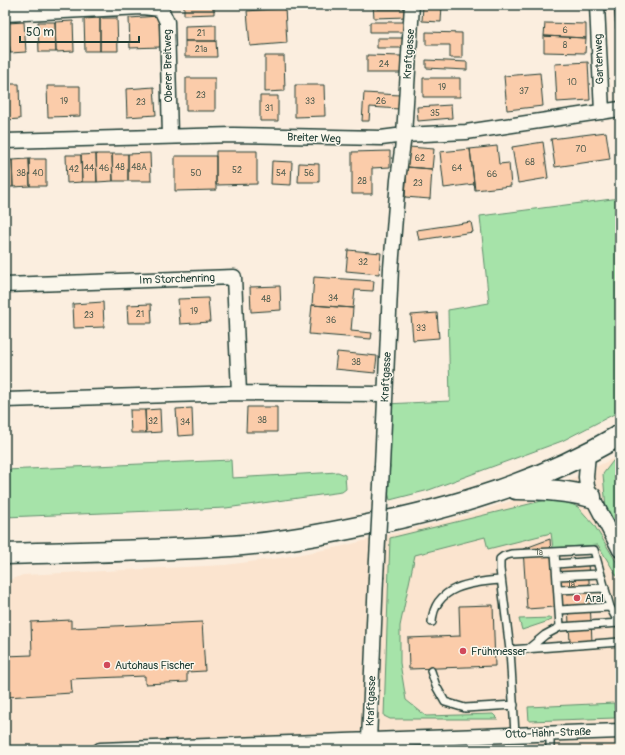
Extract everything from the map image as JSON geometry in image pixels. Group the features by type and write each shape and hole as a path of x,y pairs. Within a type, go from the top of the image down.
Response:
{"main road":[{"path":"5,554 231,546 284,540 397,519 506,489 588,453 620,435"},
{"path":"506,489 548,489 572,492 591,497"}],"street":[{"name":"Kraftgasse","path":"369,745 391,268 398,180 404,134 412,5"},
{"name":"Gartenweg","path":"597,5 602,112"},
{"name":"Oberer Breitweg","path":"5,14 142,7 161,10 167,22 170,136"},
{"name":"Breiter Weg","path":"5,141 233,135 353,139 381,138 404,134 466,132 620,109"},
{"name":"Im Storchenring","path":"5,284 234,278 239,393"},
{"path":"5,400 239,393 386,394"},
{"path":"588,453 586,477 591,497 620,550"},
{"name":"Otto-Hahn-Straße","path":"100,750 369,745 515,734 620,731"}],"lane":[{"path":"515,734 510,650 501,580 500,559 504,556 594,550 610,607 619,623 560,627 545,635 528,649"},
{"path":"553,552 556,564 560,627"},
{"path":"556,564 597,561"},
{"path":"557,576 600,574"},
{"path":"432,622 433,610 451,589 479,582 501,580"},
{"path":"558,590 605,588"},
{"path":"559,610 610,607"},
{"path":"510,650 620,642"},
{"path":"431,671 436,686 445,702 465,708 514,706"},
{"path":"550,733 550,750"}],"shaded area":[{"path":"620,455 620,750 5,750 5,582 23,575 225,565 280,558 339,547 461,517 555,487"}],"green space":[{"path":"620,198 620,411 562,441 429,490 390,500 382,466 385,404 450,401 448,310 489,303 480,216"},
{"path":"620,456 620,532 606,508 603,474 613,461"},
{"path":"231,460 232,478 338,472 345,475 346,489 342,492 226,508 5,517 5,470"},
{"path":"554,498 578,507 594,525 620,568 620,581 598,545 553,548 551,533 488,549 485,537 415,555 400,626 400,663 406,700 426,716 493,714 498,719 390,719 384,716 390,538"},
{"path":"551,618 552,620 522,630 519,619"},
{"path":"614,703 615,718 529,721 528,707"}],"building":[{"path":"184,5 214,5 214,14 184,15"},
{"path":"373,5 377,5 377,9 407,9 407,17 374,18"},
{"path":"423,5 442,5 441,22 422,21"},
{"path":"576,5 576,7 543,6"},
{"path":"614,6 620,6 620,29 616,29"},
{"path":"285,8 287,43 250,46 247,11"},
{"path":"159,16 160,47 130,48 129,18"},
{"path":"100,18 117,18 118,51 100,51"},
{"path":"100,18 100,51 85,51 84,19"},
{"path":"73,21 74,51 56,52 55,22"},
{"path":"24,22 26,52 10,53 8,23"},
{"path":"38,22 55,22 56,52 39,52"},
{"path":"370,22 406,22 406,32 370,32"},
{"path":"5,23 8,23 10,53 5,53"},
{"path":"545,23 586,24 586,38 544,36"},
{"path":"216,25 216,41 185,41 185,26"},
{"path":"426,32 462,33 462,58 450,58 450,45 426,45"},
{"path":"544,36 586,38 585,53 544,52"},
{"path":"377,38 406,38 405,48 377,48"},
{"path":"185,41 216,41 217,57 185,57"},
{"path":"367,55 401,56 401,73 367,73"},
{"path":"265,56 284,56 285,91 265,92"},
{"path":"426,60 467,62 467,70 426,68"},
{"path":"588,62 590,100 557,102 555,64"},
{"path":"540,73 543,106 507,110 504,76"},
{"path":"186,78 215,78 215,111 186,111"},
{"path":"423,78 460,78 460,97 423,97"},
{"path":"5,84 19,84 20,119 5,120"},
{"path":"295,85 324,85 325,116 295,117"},
{"path":"47,86 80,86 80,116 48,117"},
{"path":"154,87 156,115 127,117 126,89"},
{"path":"364,93 400,95 399,109 370,107 369,121 362,121"},
{"path":"260,96 278,96 278,121 260,121"},
{"path":"451,105 452,118 418,121 417,107"},
{"path":"606,132 610,159 555,167 551,139"},
{"path":"543,142 548,178 518,183 512,147"},
{"path":"497,146 499,164 509,163 511,186 475,190 470,149"},
{"path":"409,147 434,149 432,169 407,167"},
{"path":"470,149 474,184 444,188 440,152"},
{"path":"216,151 257,151 257,184 216,185"},
{"path":"390,151 390,167 372,168 372,194 352,194 352,152"},
{"path":"150,153 151,181 128,181 128,154"},
{"path":"96,154 97,182 82,182 81,155"},
{"path":"96,154 112,154 113,181 97,182"},
{"path":"112,154 128,154 128,181 113,181"},
{"path":"66,155 81,155 82,182 67,183"},
{"path":"175,156 216,156 216,190 175,191"},
{"path":"29,159 30,186 13,187 12,160"},
{"path":"29,159 46,159 46,186 30,186"},
{"path":"5,160 12,160 13,187 5,187"},
{"path":"272,161 292,162 291,185 271,184"},
{"path":"299,163 319,164 319,182 298,182"},
{"path":"407,167 432,169 430,199 405,197"},
{"path":"471,222 473,232 419,240 417,230"},
{"path":"348,250 381,253 379,274 346,271"},
{"path":"314,277 374,281 373,291 355,290 353,308 312,305"},
{"path":"280,286 281,310 251,312 250,287"},
{"path":"208,298 210,322 180,324 178,299"},
{"path":"103,302 104,327 74,328 73,304"},
{"path":"151,304 152,323 128,323 127,305"},
{"path":"312,305 353,308 351,331 372,333 371,339 309,334"},
{"path":"437,313 439,338 413,340 411,315"},
{"path":"337,352 377,356 375,373 335,369"},
{"path":"247,407 277,407 277,432 246,432"},
{"path":"192,408 193,435 178,436 176,409"},
{"path":"160,409 161,432 146,433 145,410"},
{"path":"130,410 145,410 146,433 131,433"},
{"path":"550,539 555,607 527,609 523,549"},
{"path":"588,561 592,642 570,643 568,605 555,607 552,563"},
{"path":"493,605 495,666 409,669 408,638 460,636 459,606"},
{"path":"71,620 71,628 202,622 205,671 187,672 187,682 145,684 145,676 71,679 72,693 6,697 5,656 32,655 31,622"}],"place":[{"name":"Aral","path":"577,598"},
{"name":"Frühmesser","path":"463,651"},
{"name":"Autohaus Fischer","path":"107,665"}]}
